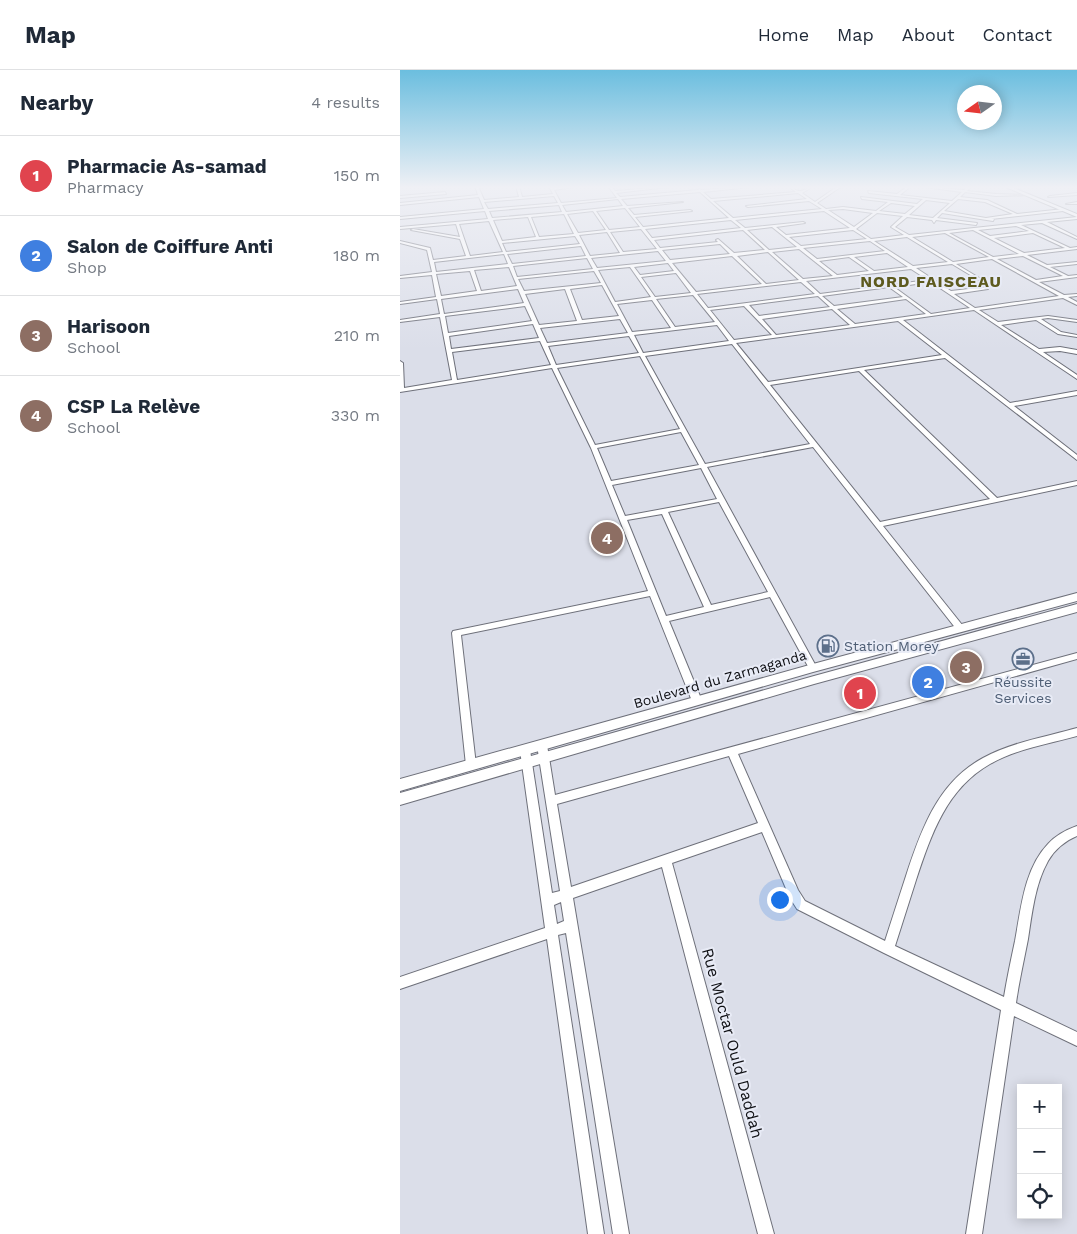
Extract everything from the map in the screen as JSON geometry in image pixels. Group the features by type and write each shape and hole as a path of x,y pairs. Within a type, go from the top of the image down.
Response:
{"main road":[{"name":"Boulevard du Zarmaganda","path":"543,751 697,701 1077,597"},
{"name":"Boulevard du Zarmaganda","path":"543,751 1077,608"},
{"path":"400,785 471,764 543,751"},
{"path":"400,799 523,754"}],"street":[{"path":"463,240 468,257"},
{"path":"516,240 500,242 554,366 593,447 697,701"},
{"path":"579,240 814,668"},
{"path":"614,240 622,253"},
{"path":"652,240 960,628"},
{"path":"719,240 764,285"},
{"path":"757,240 853,325"},
{"path":"791,240 837,277"},
{"path":"516,278 867,240"},
{"path":"870,240 1077,377"},
{"path":"914,240 990,287 949,293"},
{"path":"961,240 1077,304"},
{"path":"997,240 1068,277"},
{"path":"1051,240 1077,252"},
{"path":"401,243 428,248 455,382"},
{"path":"400,277 722,243"},
{"path":"431,261 582,245"},
{"path":"614,303 1077,248"},
{"path":"816,260 888,252"},
{"path":"850,256 873,272"},
{"path":"1047,266 1077,263"},
{"path":"631,265 674,328"},
{"path":"472,269 479,292"},
{"path":"638,276 677,272"},
{"path":"1036,281 1077,276"},
{"path":"707,309 932,281"},
{"path":"400,303 479,292 567,288 603,284"},
{"path":"890,286 930,315"},
{"path":"567,288 580,322"},
{"path":"400,363 401,390 554,366 1077,295"},
{"path":"758,318 907,298"},
{"path":"400,321 527,304"},
{"path":"745,304 775,336"},
{"path":"445,335 621,317"},
{"path":"997,324 1052,317 1077,321"},
{"path":"899,319 1077,458"},
{"path":"1037,319 1056,331 1077,336"},
{"path":"545,345 718,323"},
{"path":"449,351 542,339"},
{"path":"1037,351 1060,349 1077,352"},
{"path":"766,384 946,356"},
{"path":"860,370 995,500"},
{"path":"1067,371 1077,373"},
{"path":"1009,405 1077,393"},
{"path":"593,447 683,430"},
{"path":"608,484 815,445"},
{"path":"878,525 1077,483"},
{"path":"623,519 721,500"},
{"path":"664,511 709,609"},
{"path":"471,764 456,634 653,593"},
{"path":"664,619 773,594"},
{"path":"552,801 1077,656"},
{"path":"888,949 927,829 943,800 958,781 986,760 1077,732"},
{"path":"543,751 621,1234"},
{"path":"732,751 794,894 801,905 888,949 1077,1039"},
{"path":"523,754 547,901 596,1234"},
{"path":"547,901 764,826"},
{"path":"974,1234 1008,1006 1032,890 1040,864 1050,848 1066,835 1077,831"},
{"name":"Rue Moctar Ould Daddah","path":"666,861 766,1234"},
{"path":"400,983 571,925"}],"place":[{"name":"CSP La Relève","path":"607,538"},
{"name":"Station Morey","path":"828,646"},
{"name":"Réussite Services","path":"1023,659"},
{"name":"Harisoon","path":"966,667"},
{"name":"Salon de Coiffure Anti","path":"928,682"},
{"name":"Pharmacie As-samad","path":"860,693"}],"district":[{"name":"NORD FAISCEAU","path":"931,281"}]}
